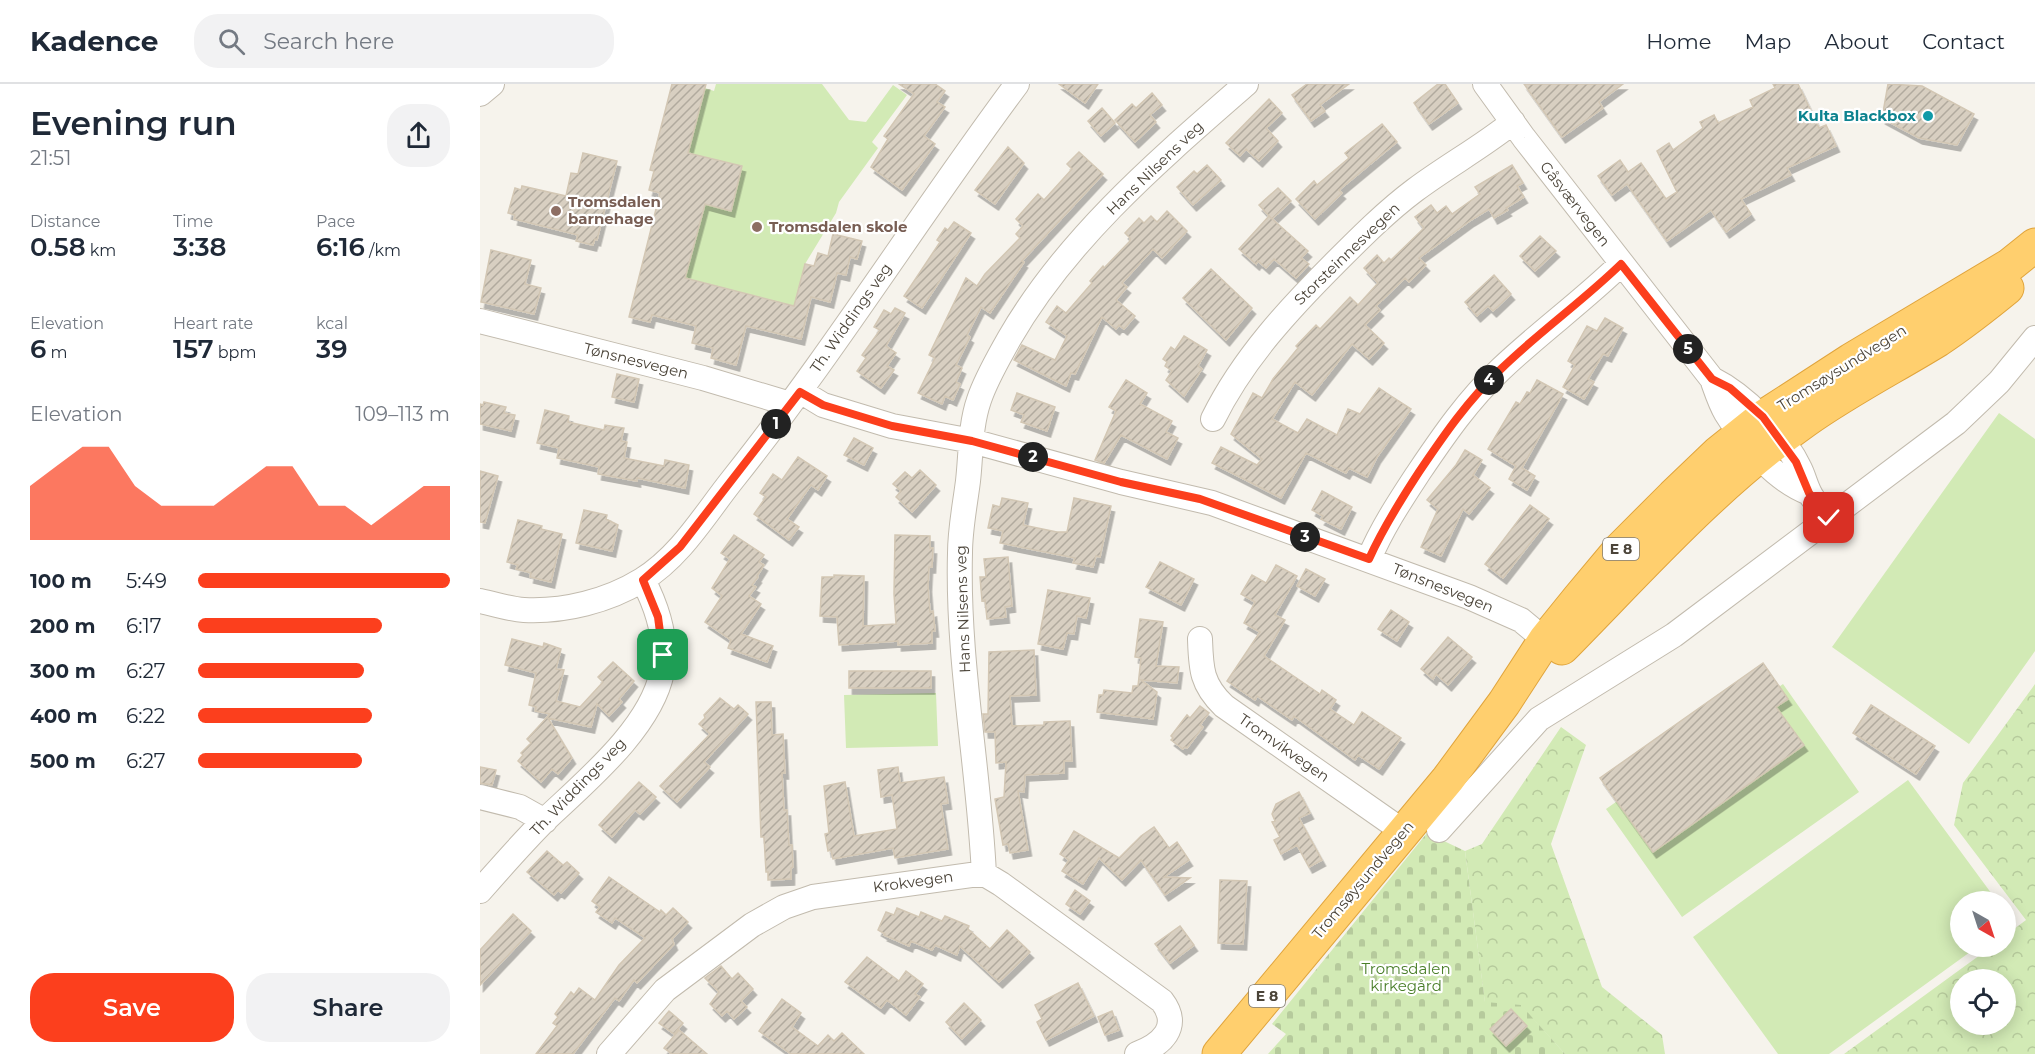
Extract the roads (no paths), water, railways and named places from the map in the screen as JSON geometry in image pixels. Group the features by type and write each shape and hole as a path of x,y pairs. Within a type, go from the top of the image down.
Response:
{"highway":[{"name":"Tromsøysundvegen","path":"1219,1054 1448,779 1504,703 1542,636 1620,549 1672,496 1761,436 1851,360 2010,265 2035,245"},
{"name":"Tromsøysundvegen","path":"1761,436 1806,420 1965,321 2007,288 2035,262"}],"street":[{"path":"480,94 492,84"},
{"name":"Th. Widdings veg","path":"480,891 544,821 581,787 643,716 655,694 663,670 663,648 656,611 643,580 680,547 795,398 959,162 1017,84"},
{"name":"Hans Nilsens veg","path":"984,875 968,715 960,594 960,546 977,408 991,374 1017,326 1047,280 1083,238 1117,204 1245,84"},
{"name":"Gåsværvegen","path":"1485,84 1621,264 1712,379 1730,388 1794,488 1809,493 1829,518"},
{"name":"Storsteinnesvegen","path":"1213,418 1228,390 1268,335 1352,245 1414,190 1486,144 1513,122"},
{"path":"1369,559 1394,510 1446,431 1472,399 1512,358 1592,293 1621,264"},
{"name":"Tønsnesvegen","path":"480,321 703,378 823,405 892,426 972,441 1121,482 1200,499 1369,559 1542,636"},
{"path":"1439,830 1539,719 1674,635 1956,423 2000,382 2035,338"},
{"path":"480,601 523,610 552,609 601,599 643,580"},
{"name":"Tromvikvegen","path":"1200,639 1202,675 1212,693 1224,706 1404,832"},
{"path":"480,797 520,807 544,821"},
{"path":"984,875 1010,891 1162,1001 1170,1019 1166,1035 1157,1044 1137,1054"},
{"name":"Krokvegen","path":"609,1054 665,990 752,925 784,907 813,897 880,886 984,875"}],"place":[{"name":"Kulta Blackbox","path":"1928,116"},
{"name":"Tromsdalen barnehage","path":"556,211"},
{"name":"Tromsdalen skole","path":"757,227"}],"park label":[{"name":"Tromsdalen kirkegård","path":"1406,978"}]}
